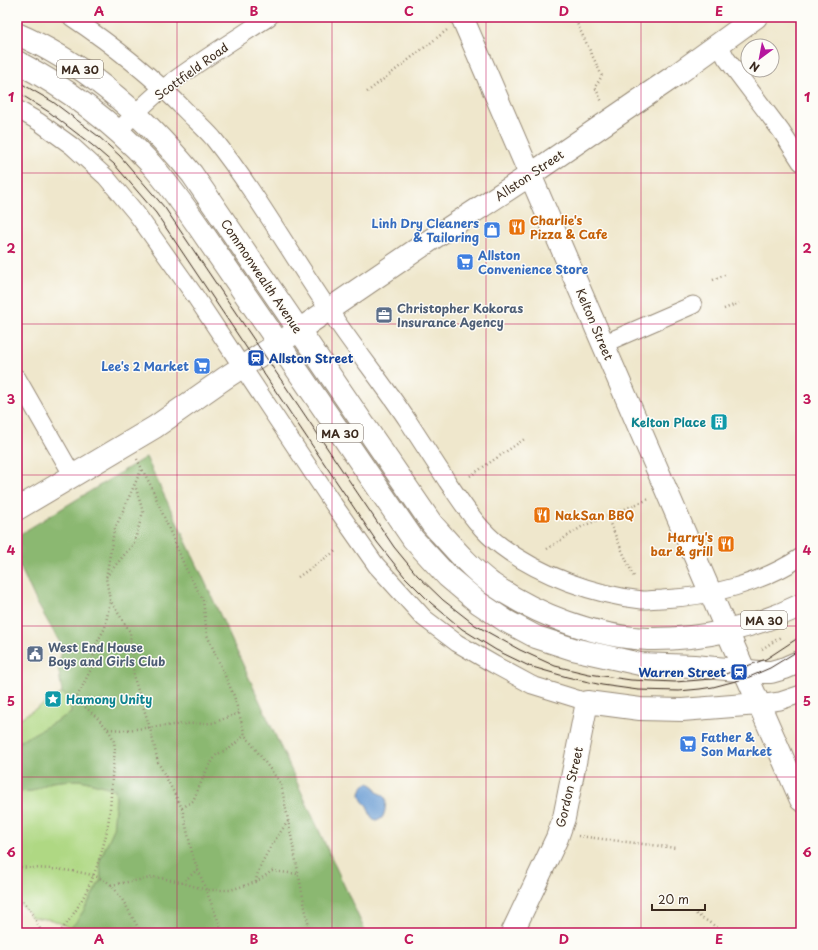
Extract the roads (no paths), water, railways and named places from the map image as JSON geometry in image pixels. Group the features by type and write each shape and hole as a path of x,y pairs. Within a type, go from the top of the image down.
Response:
{"street":[{"path":"71,17 101,37 164,88 212,137 247,184 328,310 406,418 462,504 478,525 501,546 527,563 555,576 596,591 643,600 686,598 710,594 757,579 784,567 801,557"},
{"name":"Scottfield Road","path":"118,131 164,88 197,64 269,17"},
{"name":"Allston Street","path":"17,509 139,438 435,236 530,175 676,75 756,17"},
{"name":"Kelton Street","path":"456,23 530,175 744,671"},
{"name":"Commonwealth Avenue","path":"17,34 31,40 70,62 104,86 136,113 168,145 192,174 432,524 464,561 492,583 519,600 544,613 579,626 610,634 648,638 694,637 726,632 776,616 801,605"},
{"path":"719,44 726,58 781,131 801,162"},
{"name":"Commonwealth Avenue","path":"17,62 54,82 78,99 118,131 150,164 177,197 413,539 447,576 479,603 506,621 536,637 573,649 640,664 694,666 771,672 801,661"},
{"path":"17,109 39,122 72,146 106,177 136,213 372,559 424,618 457,643 532,684 587,702 640,708 682,710 758,704 780,701 801,694"},
{"path":"604,344 693,305"},
{"path":"17,378 73,476"},
{"path":"744,671 801,800"},
{"name":"Gordon Street","path":"512,933 557,838 564,818 587,702"}],"water":[{"path":"369,783 375,787 377,792 385,797 385,812 380,820 375,820 372,817 360,796 362,789"}],"tram line":[{"path":"17,81 53,102 98,136 120,156 165,208 394,547 417,575 443,600 475,625 520,650 555,666 589,674 631,680 675,682 712,679 766,659 801,636"},
{"path":"17,92 49,112 114,164 156,213 377,542 404,576 431,603 462,629 496,650 529,666 602,685 638,690 679,691 713,687 747,678 770,668 801,649"}],"place":[{"name":"Charlie's Pizza & Cafe","path":"517,227"},
{"name":"Linh Dry Cleaners & Tailoring","path":"492,230"},
{"name":"Allston Convenience Store","path":"465,262"},
{"name":"Christopher Kokoras Insurance Agency","path":"384,315"},
{"name":"Allston Street","path":"256,358"},
{"name":"Lee's 2 Market","path":"202,366"},
{"name":"Kelton Place","path":"719,422"},
{"name":"NakSan BBQ","path":"542,515"},
{"name":"Harry's bar & grill","path":"726,544"},
{"name":"West End House Boys and Girls Club","path":"35,654"},
{"name":"Warren Street","path":"739,672"},
{"name":"Hamony Unity","path":"53,699"},
{"name":"Father & Son Market","path":"688,744"}]}
